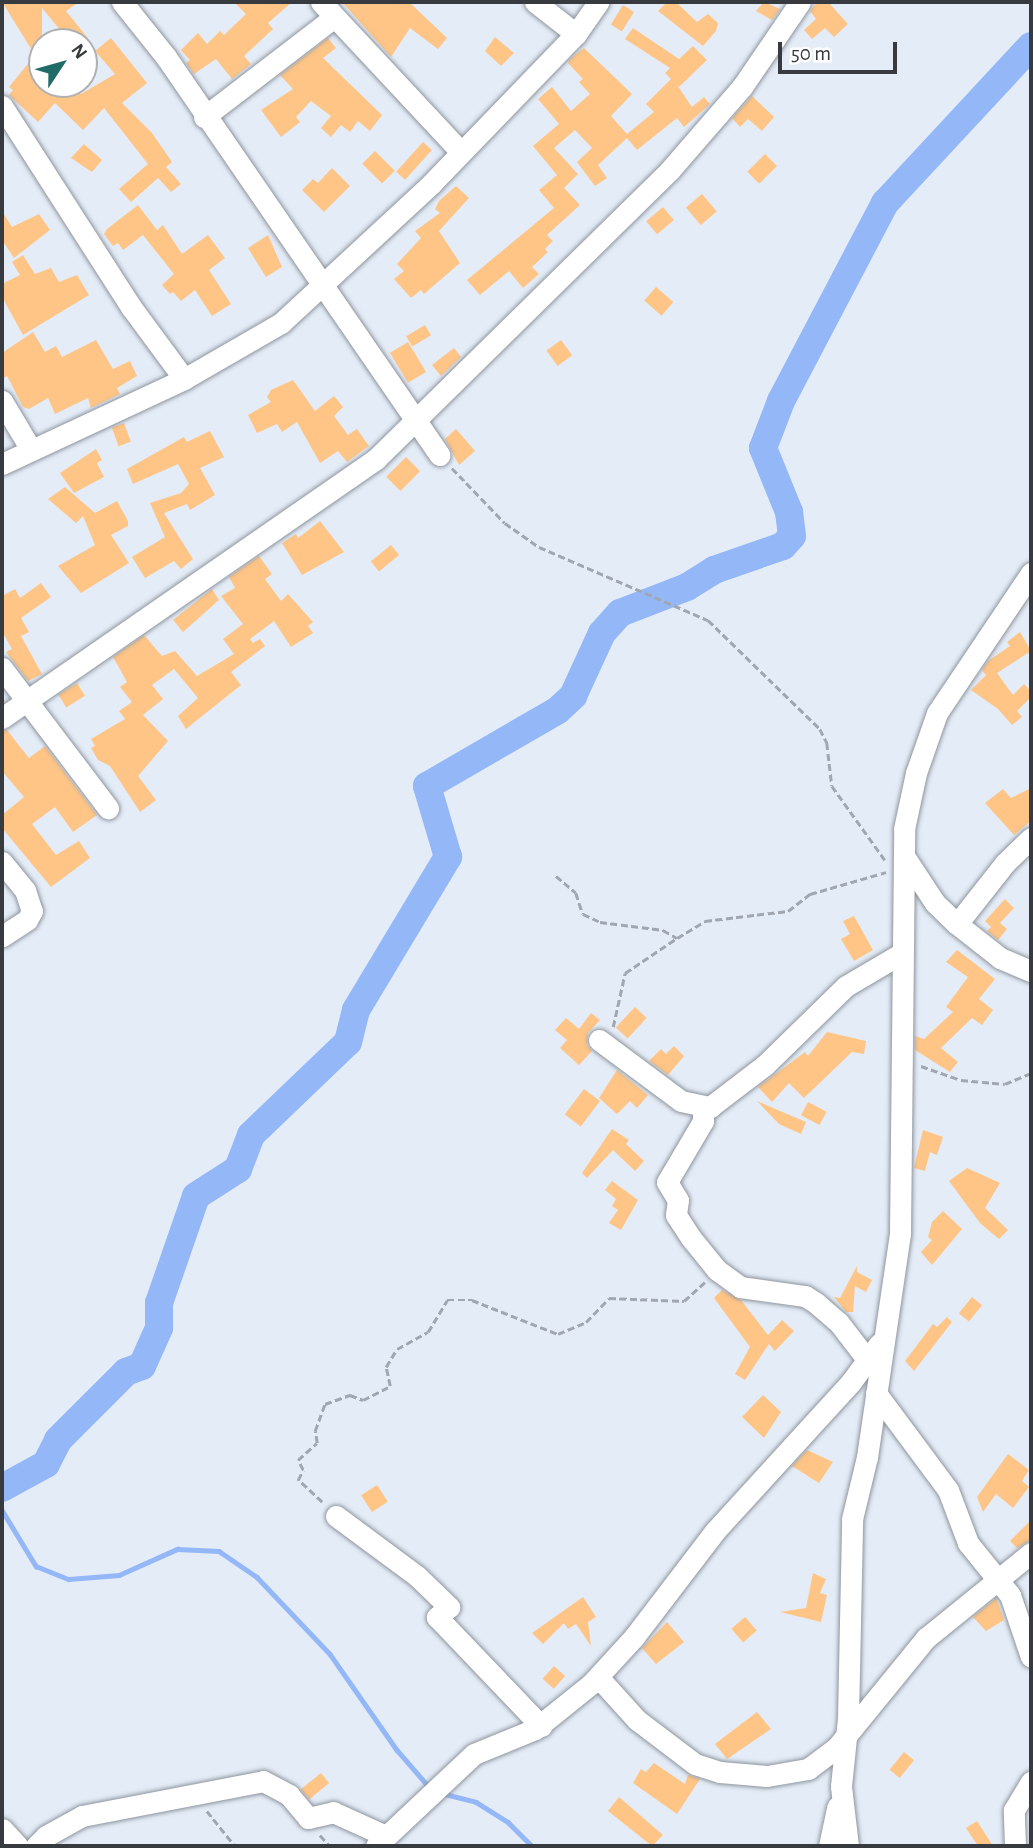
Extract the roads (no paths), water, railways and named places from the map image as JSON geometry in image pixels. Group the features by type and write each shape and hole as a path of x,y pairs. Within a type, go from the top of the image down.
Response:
{"street":[{"path":"122,2 166,57 204,117 326,285 440,455"},
{"path":"535,2 576,34"},
{"path":"2,464 30,448 184,379 247,346 326,285 576,34 598,2"},
{"path":"2,718 376,459 415,416 511,331 670,170 742,87 800,2"},
{"path":"204,117 327,10 460,151"},
{"path":"2,106 131,307 184,379"},
{"path":"2,401 30,448"},
{"path":"829,1846 841,1786 846,1734 852,1519 876,1393 882,1339 900,1234 903,854 908,801 937,713 1031,573"},
{"path":"2,668 108,808"},
{"path":"957,924 1005,863 1031,838"},
{"path":"903,854 935,903 957,924 1000,958 1031,971"},
{"path":"2,862 25,891 32,911 27,920 2,936"},
{"path":"598,1040 668,1093 703,1108 718,1103 765,1065 846,986 902,953"},
{"path":"703,1108 703,1121 667,1182 678,1200 677,1216 717,1270 740,1287 805,1296 839,1323 869,1362"},
{"path":"36,1846 46,1836 82,1816 120,1805 200,1796 263,1781 289,1795 308,1818 333,1812 381,1841 474,1754 541,1726 598,1677 634,1637 715,1531 869,1362 882,1339"},
{"path":"876,1393 901,1432 935,1470 958,1511 968,1543 1000,1582 1015,1606 1031,1657"},
{"path":"337,1516 417,1576 449,1607 437,1617 541,1726"},
{"path":"598,1677 659,1737 695,1764 720,1772 767,1776 808,1769 823,1762 915,1649 1000,1582 1031,1553"},
{"path":"1015,1846 1014,1810 1031,1782"},
{"path":"841,1786 848,1846"},
{"path":"2,1829 18,1846"}],"waterway":[{"path":"2,1488 46,1464 58,1440 126,1372 142,1366 159,1328 159,1303 196,1196 238,1169 251,1135 348,1042 356,1010 448,857 427,786 558,710 573,696 602,633 620,613 687,587 714,570 783,546 792,536 789,512 763,448 781,401 885,203 1031,46"},
{"path":"2,1510 36,1566 69,1579 119,1575 177,1549 219,1551 257,1577 330,1654 397,1750 430,1788"},
{"path":"441,1793 476,1802 508,1822 532,1846"}]}
